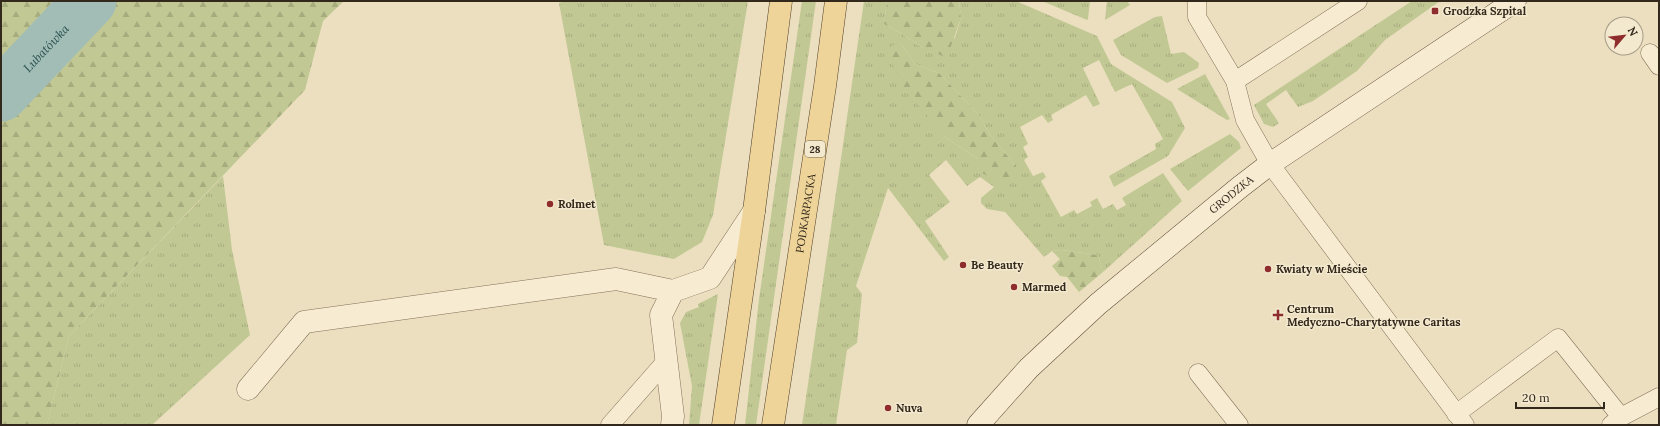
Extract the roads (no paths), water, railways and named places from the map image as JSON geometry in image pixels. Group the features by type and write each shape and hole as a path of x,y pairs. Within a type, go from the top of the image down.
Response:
{"main road":[{"path":"723,425 754,211 780,1"},
{"name":"PODKARPACKA","path":"773,425 825,86 836,1"}],"street":[{"name":"GRODZKA","path":"978,425 1029,368 1098,304 1240,187 1270,164 1515,1"},
{"path":"248,389 304,322 616,279 673,291 710,278 754,211"},
{"path":"672,425 673,416 662,314 673,291"}],"lane":[{"path":"1197,1 1196,18 1235,81 1245,120 1270,164 1460,420 1558,338 1616,421 1659,397"},
{"path":"1235,81 1358,1"},
{"path":"610,425 667,360"},
{"path":"1198,373 1239,425"}],"waterway":[{"name":"Lubatówka","path":"1,95 90,1"}],"place":[{"name":"Grodzka Szpital","path":"1435,11"},
{"name":"Rolmet","path":"550,204"},
{"name":"Be Beauty","path":"963,265"},
{"name":"Kwiaty w Mieście","path":"1268,269"},
{"name":"Marmed","path":"1014,287"},
{"name":"Centrum Medyczno-Charytatywne Caritas","path":"1278,315"},
{"name":"Nuva","path":"888,408"}]}
